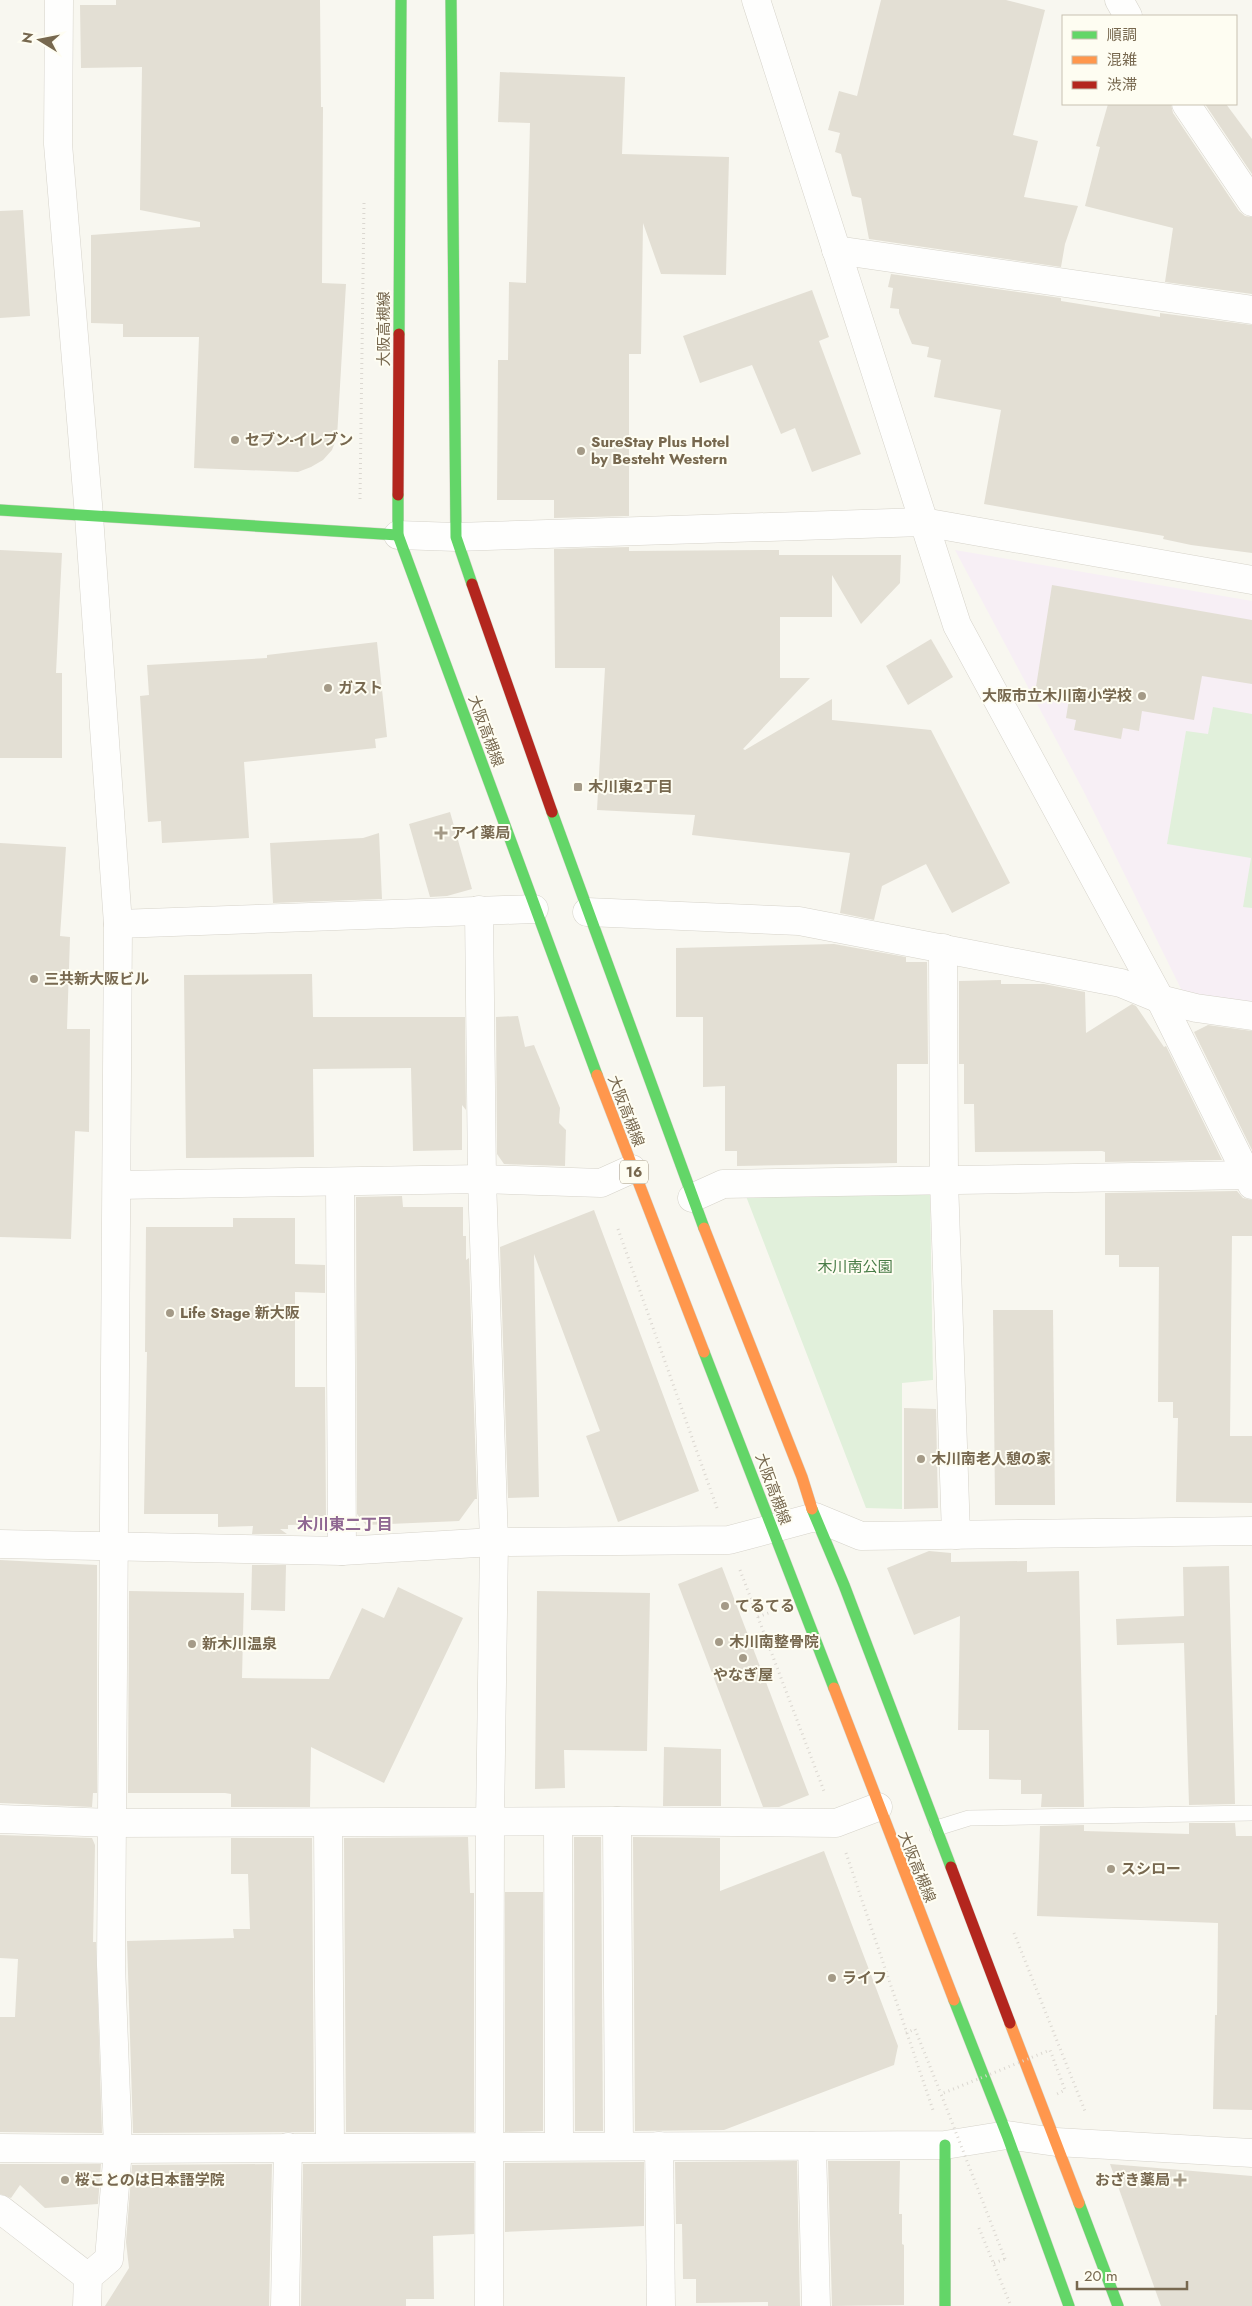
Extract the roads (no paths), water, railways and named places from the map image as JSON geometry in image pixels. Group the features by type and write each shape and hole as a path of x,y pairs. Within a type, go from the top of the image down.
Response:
{"main road":[{"name":"大阪高槻線","path":"401,0 398,535 534,909 632,1169 760,1493 772,1530 801,1601 878,1807 1007,2136 1069,2306"},
{"name":"大阪高槻線","path":"451,0 456,538 587,912 692,1198 802,1477 815,1517 844,1585 1118,2306"},
{"path":"0,510 398,535"},
{"path":"945,2145 945,2306"}],"street":[{"path":"59,0 58,144 89,516 118,924 111,1965 118,2149 110,2259 88,2277 87,2306"},
{"path":"692,1198 723,1184 944,1180 1250,1180 1160,1000 957,625 756,0"},
{"path":"1119,0 1127,15"},
{"path":"1187,105 1252,202"},
{"path":"836,250 1252,310"},
{"path":"398,535 456,538 923,522 1252,580"},
{"path":"118,924 534,909"},
{"path":"479,910 482,1179 494,1542 490,1822 489,2306"},
{"path":"587,912 799,921 1121,983 1160,1000 1196,1008 1252,1016"},
{"path":"942,948 944,1180 956,1535"},
{"path":"117,1185 482,1179 601,1182 632,1169"},
{"path":"340,1182 342,1551"},
{"path":"0,1544 342,1551 494,1542 729,1540 815,1517 861,1536 1252,1531"},
{"path":"0,1819 113,1823 617,1821 836,1823 878,1807"},
{"path":"617,1821 619,2146"},
{"path":"558,1822 559,2146"},
{"path":"328,1823 330,2147"},
{"path":"0,2148 945,2145 1007,2136 1056,2142 1252,2153"},
{"path":"659,2146 660,2306"},
{"path":"812,2146 816,2306"},
{"path":"285,2306 288,2147"},
{"path":"0,2209 88,2277"}],"lane":[{"path":"937,1828 969,1818 1252,1813"}],"place":[{"name":"セブン-イレブン","path":"235,440"},
{"name":"SureStay Plus Hotel by Besteht Western","path":"581,451"},
{"name":"ガスト","path":"328,688"},
{"name":"大阪市立木川南小学校","path":"1142,696"},
{"name":"木川東2丁目","path":"578,787"},
{"name":"アイ薬局","path":"441,833"},
{"name":"三共新大阪ビル","path":"34,979"},
{"name":"Life Stage 新大阪","path":"170,1313"},
{"name":"木川南老人憩の家","path":"921,1459"},
{"name":"てるてる","path":"725,1606"},
{"name":"木川南整骨院","path":"719,1642"},
{"name":"新木川温泉","path":"192,1644"},
{"name":"やなぎ屋","path":"743,1658"},
{"name":"スシロー","path":"1111,1869"},
{"name":"ライフ","path":"832,1978"},
{"name":"桜ことのは日本語学院","path":"65,2180"},
{"name":"おざき薬局","path":"1180,2180"}],"district":[{"name":"木川東二丁目","path":"345,1524"}],"park label":[{"name":"木川南公園","path":"855,1267"}]}
